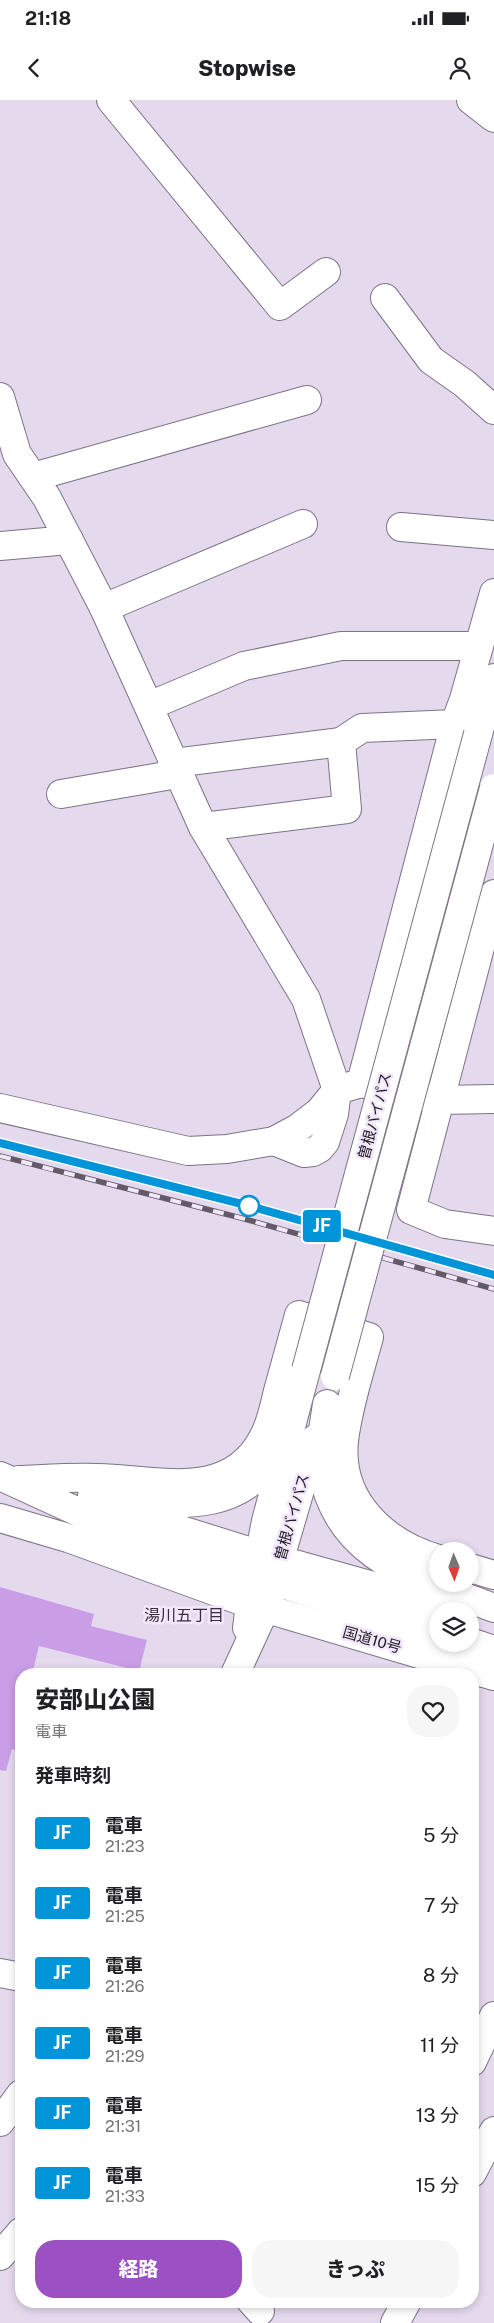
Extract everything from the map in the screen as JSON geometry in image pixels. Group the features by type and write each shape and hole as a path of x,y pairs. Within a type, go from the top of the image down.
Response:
{"main road":[{"path":"111,100 280,306 326,272"},
{"path":"471,100 494,118"},
{"path":"385,298 431,360 465,384 494,410"},
{"path":"0,397 17,454 48,498 104,608 203,827 306,999 349,1086"},
{"path":"33,477 307,400"},
{"path":"104,608 303,524"},
{"path":"401,527 494,535"},
{"path":"0,546 69,540"},
{"path":"0,1108 188,1151 227,1149 274,1141 298,1128 349,1086 467,729 479,646 494,593"},
{"path":"148,706 244,666 341,646 479,646"},
{"name":"曽根バイパス","path":"263,1583 298,1400 467,729 494,678"},
{"path":"174,763 341,742 362,728 467,729"},
{"path":"203,827 348,808 341,742"},
{"path":"61,794 166,776 174,763"},
{"name":"曽根バイパス","path":"263,1583 327,1404 494,788"},
{"path":"494,894 411,1210 445,1224 494,1231"},
{"path":"349,1086 439,1100 494,1099"},
{"path":"6,1477 98,1478 187,1484 206,1482 238,1468 251,1456 263,1438 299,1315 369,1337 346,1428 344,1442 346,1479 366,1516 378,1528 395,1541 429,1555"},
{"path":"61,1493 191,1504 228,1496 245,1488 268,1463 278,1448 298,1400"},
{"path":"327,1404 322,1440 322,1468 329,1496 340,1520 355,1540 377,1558 407,1574 494,1608"},
{"path":"6,1477 61,1493 263,1583"},
{"path":"6,1477 135,1538 238,1576 263,1583"},
{"path":"0,1518 68,1538 263,1583 429,1606"},
{"path":"479,1571 494,1575"},
{"path":"239,1664 263,1583"},
{"name":"国道10号","path":"263,1583 303,1592 429,1629"},
{"name":"国道10号","path":"263,1583 474,1668"},
{"path":"479,1615 494,1619"},
{"path":"479,1645 494,1650"},
{"name":"国道10号","path":"479,1670 494,1676"},
{"path":"0,1973 15,1976"},
{"path":"479,2047 494,2016"},
{"path":"479,2069 494,2072"},
{"path":"0,2122 15,2102"},
{"path":"479,2160 494,2131"},
{"path":"0,2256 15,2239"},
{"path":"395,2323 403,2308"}],"building":[{"path":"0,1587 94,1614 91,1626 147,1640 140,1668 127,1668 39,1646 34,1668 15,1668 15,1750 12,1749 6,1771 0,1770"}],"railway":[{"path":"0,1143 246,1205 494,1275"},
{"path":"0,1156 241,1218 494,1289"}],"train":[{"name":"JF","path":"0,1143 246,1205 494,1275"}],"district":[{"name":"湯川五丁目","path":"184,1615"}]}
